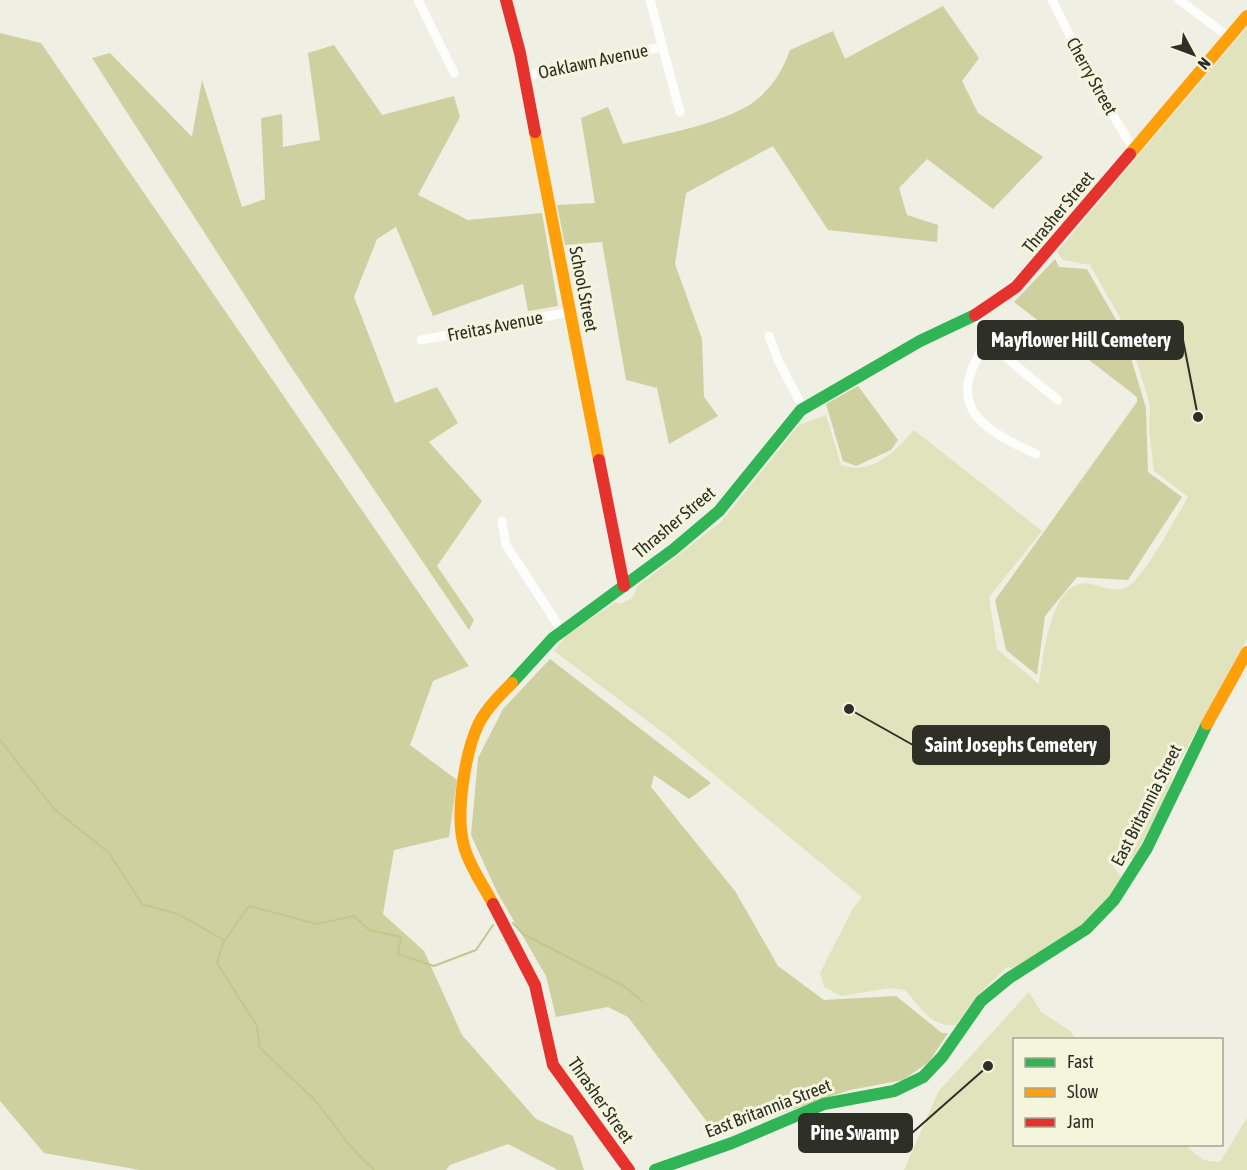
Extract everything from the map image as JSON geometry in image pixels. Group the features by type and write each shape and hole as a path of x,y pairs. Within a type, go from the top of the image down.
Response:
{"street":[{"path":"418,0 454,73"},
{"name":"School Street","path":"506,0 524,76 624,586"},
{"path":"650,0 680,112"},
{"name":"Cherry Street","path":"1052,0 1096,87 1134,150"},
{"path":"1179,0 1229,37"},
{"name":"Thrasher Street","path":"629,1170 553,1065 535,985 469,861 460,830 468,765 479,723 500,695 562,631 674,549 719,511 803,408 920,341 977,314 1024,280 1247,16"},
{"name":"Oaklawn Avenue","path":"524,76 662,47"},
{"name":"Freitas Avenue","path":"421,340 570,312"},
{"path":"977,314 981,327 990,338 1020,368 1059,400"},
{"path":"769,336 778,360 803,408"},
{"path":"990,338 973,361 968,376 968,394 972,409 981,423 1036,454"},
{"path":"502,521 506,545 562,631"},
{"name":"East Britannia Street","path":"655,1170 679,1159 729,1144 821,1105 851,1097 899,1090 922,1078 936,1064 982,1000 1016,972 1078,936 1099,917 1122,889 1149,848 1199,739 1247,652"}],"green space":[{"path":"943,6 979,58 962,81 978,113 1043,157 993,209 927,159 899,188 907,215 938,225 937,242 828,230 773,146 686,193 675,264 702,339 704,397 718,416 669,444 657,388 626,380 602,242 565,245 557,205 595,203 581,118 608,107 623,144 696,126 734,113 761,96 771,86 790,50 833,31 845,59"},
{"path":"1247,27 1247,639 1175,770 1166,796 1134,859 1126,859 1113,852 1107,858 1122,878 1122,882 1085,922 1045,949 1012,968 1007,967 978,995 956,1025 940,1023 927,1015 905,990 891,988 841,996 824,987 820,973 853,908 862,897 665,734 554,651 568,634 616,602 620,604 632,598 638,586 721,522 799,425 826,415 841,465 852,468 872,465 890,454 914,430 1042,531 989,597 997,649 1039,684 1046,639 1058,605 1066,592 1077,585 1091,584 1121,589 1130,585 1153,557 1188,497 1154,471 1149,430 1150,405 1127,330 1090,265 1063,260 1057,252"},
{"path":"0,33 41,43 469,666 433,681 410,745 457,780 449,837 394,850 383,914 424,951 462,1035 536,1119 573,1136 584,1170 558,1170 508,1144 450,1165 446,1170 140,1170 44,1153 0,1101"},
{"path":"334,45 382,115 454,96 460,117 418,195 468,220 542,213 558,306 528,311 523,284 433,316 396,227 377,239 354,297 395,403 437,387 458,423 429,442 482,501 437,566 474,620 469,630 289,364 92,58 110,53 192,137 202,80 242,207 265,199 261,118 282,114 283,147 320,140 308,53"},
{"path":"1055,259 1059,267 1087,269 1123,332 1146,408 1148,472 1182,497 1128,580 1077,577 1045,616 1037,675 1006,650 995,600 1137,402 1137,397 1014,302"},
{"path":"858,386 898,440 891,450 856,466 843,461 826,404"},
{"path":"550,659 711,783 689,799 654,775 651,787 735,891 778,966 824,1000 896,996 942,1033 948,1033 929,1062 903,1080 850,1090 717,1135 628,1017 608,1007 556,1017 546,976 497,892 471,835 478,758 503,709"},
{"path":"1029,992 1041,1012 1069,1030 1075,1038 1013,1038 1013,1146 1186,1146 1203,1160 1220,1162 1247,1118 1247,1170 904,1170 938,1092"}],"waterway":[{"path":"0,740 54,809 109,853 142,904 178,914 224,940 217,963 257,1026 260,1048 315,1100 351,1147 374,1170"},
{"path":"225,940 249,906 317,924 354,916 369,930 401,937 398,954 434,966 476,950 493,925"},
{"path":"513,923 523,934 624,986 643,1002"}],"traffic: fast":[{"path":"512,683 553,638 674,549 719,511 801,410 920,341 975,315"},
{"path":"655,1170 732,1143 824,1104 894,1091 923,1077 942,1057 981,1001 1009,978 1086,929 1114,900 1147,848 1207,724"}],"traffic: slow":[{"path":"1130,154 1247,16"},
{"path":"535,132 599,460"},
{"path":"1207,724 1247,652"},
{"path":"493,904 466,853 461,833 461,801 469,750 479,723 498,697 512,683"}],"traffic: jam":[{"path":"506,0 520,53 535,132"},
{"path":"975,315 1016,287 1130,154"},
{"path":"599,460 624,586"},
{"path":"493,904 535,985 553,1065 629,1170"}],"place":[{"name":"Mayflower Hill Cemetery","path":"1198,417"},
{"name":"Saint Josephs Cemetery","path":"849,709"},
{"name":"Pine Swamp","path":"988,1066"}]}
